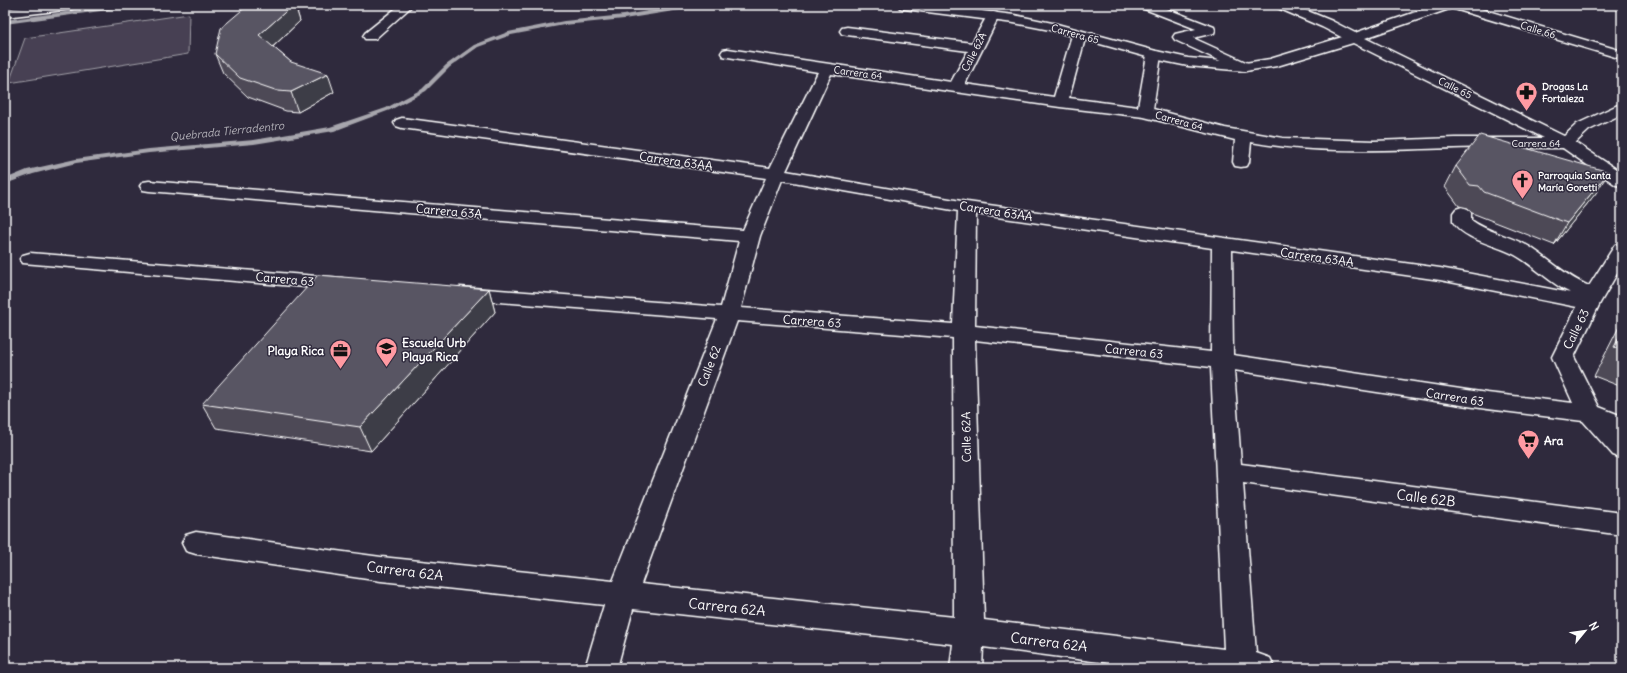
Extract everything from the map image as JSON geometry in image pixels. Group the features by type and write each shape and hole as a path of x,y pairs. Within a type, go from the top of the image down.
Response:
{"street":[{"path":"5,13 72,5"},
{"path":"370,36 407,5"},
{"name":"Carrera 65","path":"904,5 993,16 1052,27 1154,55 1188,62 1245,67 1272,64 1354,38 1448,5"},
{"path":"1146,5 1209,30 1180,37 1245,67"},
{"name":"Calle 65","path":"1282,5 1327,24 1566,143 1622,182"},
{"name":"Calle 66","path":"1455,5 1622,55"},
{"name":"Calle 62A","path":"956,87 993,16"},
{"path":"847,31 976,48"},
{"path":"1060,102 1079,35"},
{"name":"Carrera 64","path":"728,52 826,69 1060,102 1145,112 1224,133 1283,143 1374,146 1455,143 1566,143 1583,127 1622,108"},
{"path":"1145,112 1154,55"},
{"name":"Calle 62","path":"601,668 622,596 729,315 750,236 776,174 826,69"},
{"name":"Carrera 63AA","path":"402,123 776,174 967,206 1222,244 1440,274 1591,299"},
{"path":"1241,162 1243,136"},
{"name":"Carrera 63A","path":"149,186 750,236"},
{"name":"Calle 62A","path":"966,668 969,632 964,332 967,206"},
{"path":"1462,213 1462,222 1474,231 1522,251 1591,299"},
{"path":"1222,244 1222,361 1247,667"},
{"name":"Calle 63","path":"1622,249 1591,299 1563,357 1590,413 1622,450"},
{"name":"Carrera 63","path":"30,259 364,286"},
{"name":"Carrera 63","path":"443,292 964,332 1222,361 1487,401 1590,413 1622,425"},
{"name":"Calle 62B","path":"1230,472 1622,524"},
{"name":"Carrera 62A","path":"196,543 381,569 969,632 1247,667"}],"shaded area":[{"path":"189,14 188,54 9,83 25,38"}],"building":[{"path":"248,5 293,5 259,35 291,62 328,74 291,92 278,91 240,78 215,54 221,28"},
{"path":"1480,135 1609,172 1567,223 1484,192 1479,186 1470,185 1456,166"},
{"path":"318,275 489,289 360,427 202,404"},
{"path":"1622,332 1622,350 1614,347"}],"waterway":[{"path":"5,22 130,5"},
{"name":"Quebrada Tierradentro","path":"5,182 30,172 76,161 149,151 254,142 331,129 388,109 424,90 448,66 476,46 510,33 564,23 624,17 690,5"}],"place":[{"name":"Drogas La Fortaleza","path":"1527,112"},
{"name":"Parroquia Santa María Goretti","path":"1523,200"},
{"name":"Escuela Urb Playa Rica","path":"386,368"},
{"name":"Playa Rica","path":"340,370"},
{"name":"Ara","path":"1528,460"}]}
